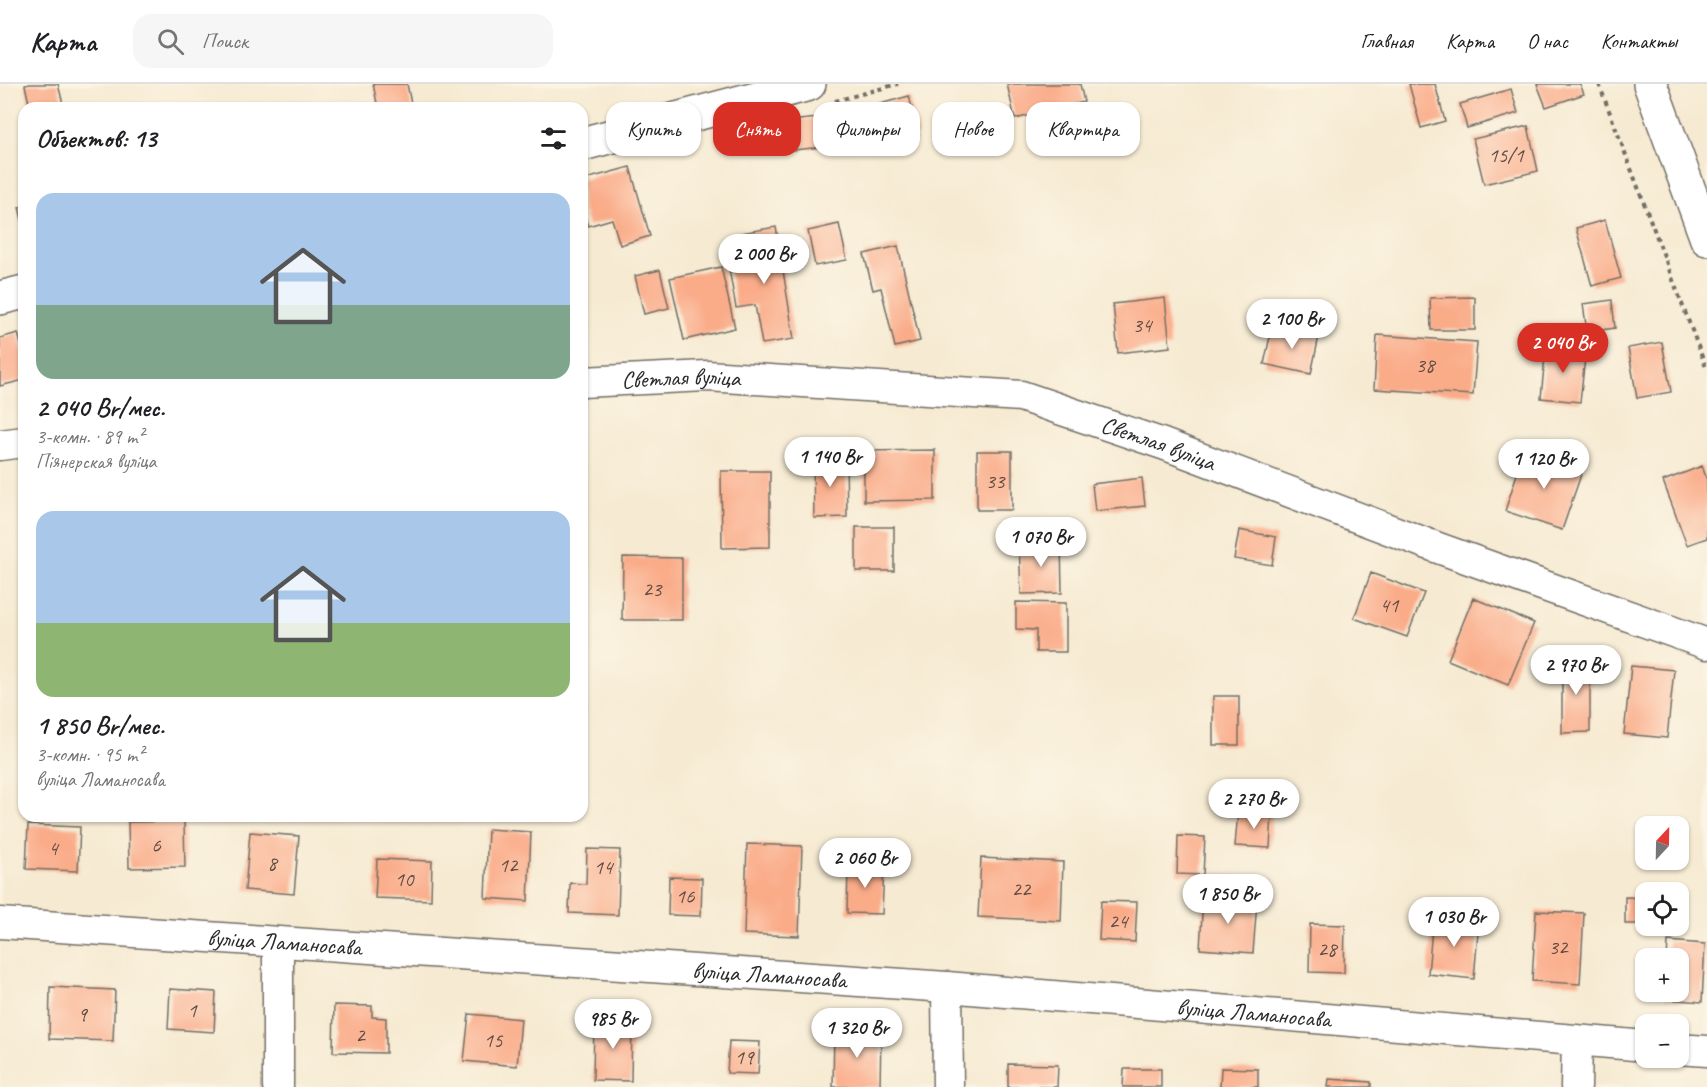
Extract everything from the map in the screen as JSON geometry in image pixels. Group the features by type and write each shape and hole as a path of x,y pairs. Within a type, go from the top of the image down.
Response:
{"main road":[{"path":"588,142 809,84"},
{"path":"1650,84 1707,239"},
{"path":"0,298 18,294"}],"street":[{"name":"Светлая вуліца","path":"588,382 707,376 1021,396 1163,444 1441,549 1707,644"},
{"path":"0,445 18,443"},
{"name":"вуліца Ламаносава","path":"0,923 947,987 1635,1045"},
{"path":"278,943 278,1087"},
{"path":"947,987 948,1087"},
{"path":"1576,1087 1577,1041"},
{"path":"1689,1050 1707,1051"}],"path":[{"path":"1599,84 1707,370"}],"building":[{"path":"58,84 62,102 29,102 25,85"},
{"path":"373,84 407,84 411,102 377,102"},
{"path":"1007,84 1080,84 1084,102 1026,102 1026,116 1015,119 1014,102 1011,102"},
{"path":"1409,84 1435,84 1445,121 1421,128"},
{"path":"1537,84 1580,84 1584,94 1546,107"},
{"path":"1511,89 1518,113 1467,128 1460,104"},
{"path":"909,96 911,102 887,102"},
{"path":"813,119 813,148 801,149 801,120"},
{"path":"1528,126 1538,171 1484,184 1473,139"},
{"path":"630,167 650,236 620,245 612,219 588,226 588,178"},
{"path":"1605,220 1621,278 1592,286 1576,228"},
{"path":"839,224 847,260 815,266 808,231"},
{"path":"776,227 794,339 762,344 755,305 736,308 729,269 746,266 741,233"},
{"path":"898,246 920,341 895,347 881,288 873,290 864,254"},
{"path":"721,267 735,328 684,340 670,278"},
{"path":"660,270 669,308 644,314 635,276"},
{"path":"1475,297 1475,330 1431,330 1430,298"},
{"path":"1165,298 1170,347 1118,353 1113,304"},
{"path":"1612,300 1615,328 1587,332 1583,304"},
{"path":"1272,327 1319,336 1311,374 1264,364"},
{"path":"18,333 18,382 0,386 0,338"},
{"path":"1377,335 1477,342 1473,395 1374,389"},
{"path":"1662,342 1671,392 1637,398 1628,348"},
{"path":"1546,346 1586,349 1580,402 1541,398"},
{"path":"1525,449 1583,469 1562,530 1505,511"},
{"path":"935,450 935,500 864,501 864,451"},
{"path":"977,451 1012,451 1012,510 977,510"},
{"path":"846,459 847,517 814,518 813,460"},
{"path":"1702,466 1707,480 1707,538 1687,545 1663,481"},
{"path":"721,471 770,471 770,547 722,548"},
{"path":"1142,478 1145,506 1095,511 1092,484"},
{"path":"856,527 894,527 894,571 856,571"},
{"path":"1239,530 1276,537 1272,565 1234,559"},
{"path":"1061,542 1062,593 1021,594 1019,543"},
{"path":"623,557 682,558 682,620 622,620"},
{"path":"1371,573 1424,593 1407,637 1354,618"},
{"path":"1473,598 1534,623 1508,685 1448,660"},
{"path":"1016,602 1066,603 1066,652 1036,652 1036,630 1016,629"},
{"path":"1562,660 1590,660 1590,732 1562,733"},
{"path":"1631,666 1674,670 1667,738 1624,734"},
{"path":"1213,696 1239,696 1239,745 1213,745"},
{"path":"1238,811 1272,814 1270,848 1235,846"},
{"path":"128,822 184,822 185,867 129,868"},
{"path":"28,825 80,827 78,871 26,869"},
{"path":"488,829 531,832 528,901 485,898"},
{"path":"250,832 299,836 294,894 245,890"},
{"path":"1178,836 1205,837 1203,875 1177,874"},
{"path":"747,844 802,846 799,936 744,934"},
{"path":"587,849 620,850 618,915 569,913 570,883 586,884"},
{"path":"981,858 1063,862 1061,921 978,917"},
{"path":"377,859 432,861 431,900 375,898"},
{"path":"848,865 884,866 882,914 847,913"},
{"path":"669,877 702,878 701,916 668,915"},
{"path":"1203,897 1257,901 1253,953 1200,949"},
{"path":"1625,897 1635,897 1635,924 1625,924"},
{"path":"1101,901 1137,902 1135,942 1099,940"},
{"path":"1536,911 1584,913 1580,984 1532,981"},
{"path":"1433,917 1479,921 1474,979 1428,974"},
{"path":"1310,924 1345,925 1344,973 1309,972"},
{"path":"1668,941 1705,944 1702,1002 1689,1001 1689,948 1668,948"},
{"path":"50,987 115,990 113,1041 49,1039"},
{"path":"170,989 216,992 214,1032 168,1029"},
{"path":"334,1005 372,1006 372,1017 386,1018 386,1053 333,1052"},
{"path":"469,1014 521,1019 517,1066 464,1061"},
{"path":"594,1020 632,1021 631,1081 593,1080"},
{"path":"834,1031 881,1032 880,1087 833,1087"},
{"path":"729,1041 760,1042 758,1074 727,1073"},
{"path":"1008,1064 1058,1065 1057,1087 1008,1087"},
{"path":"1221,1068 1258,1069 1258,1087 1220,1087"},
{"path":"1124,1069 1161,1069 1161,1087 1123,1087"},
{"path":"1329,1079 1371,1082 1371,1087 1328,1087"}]}
